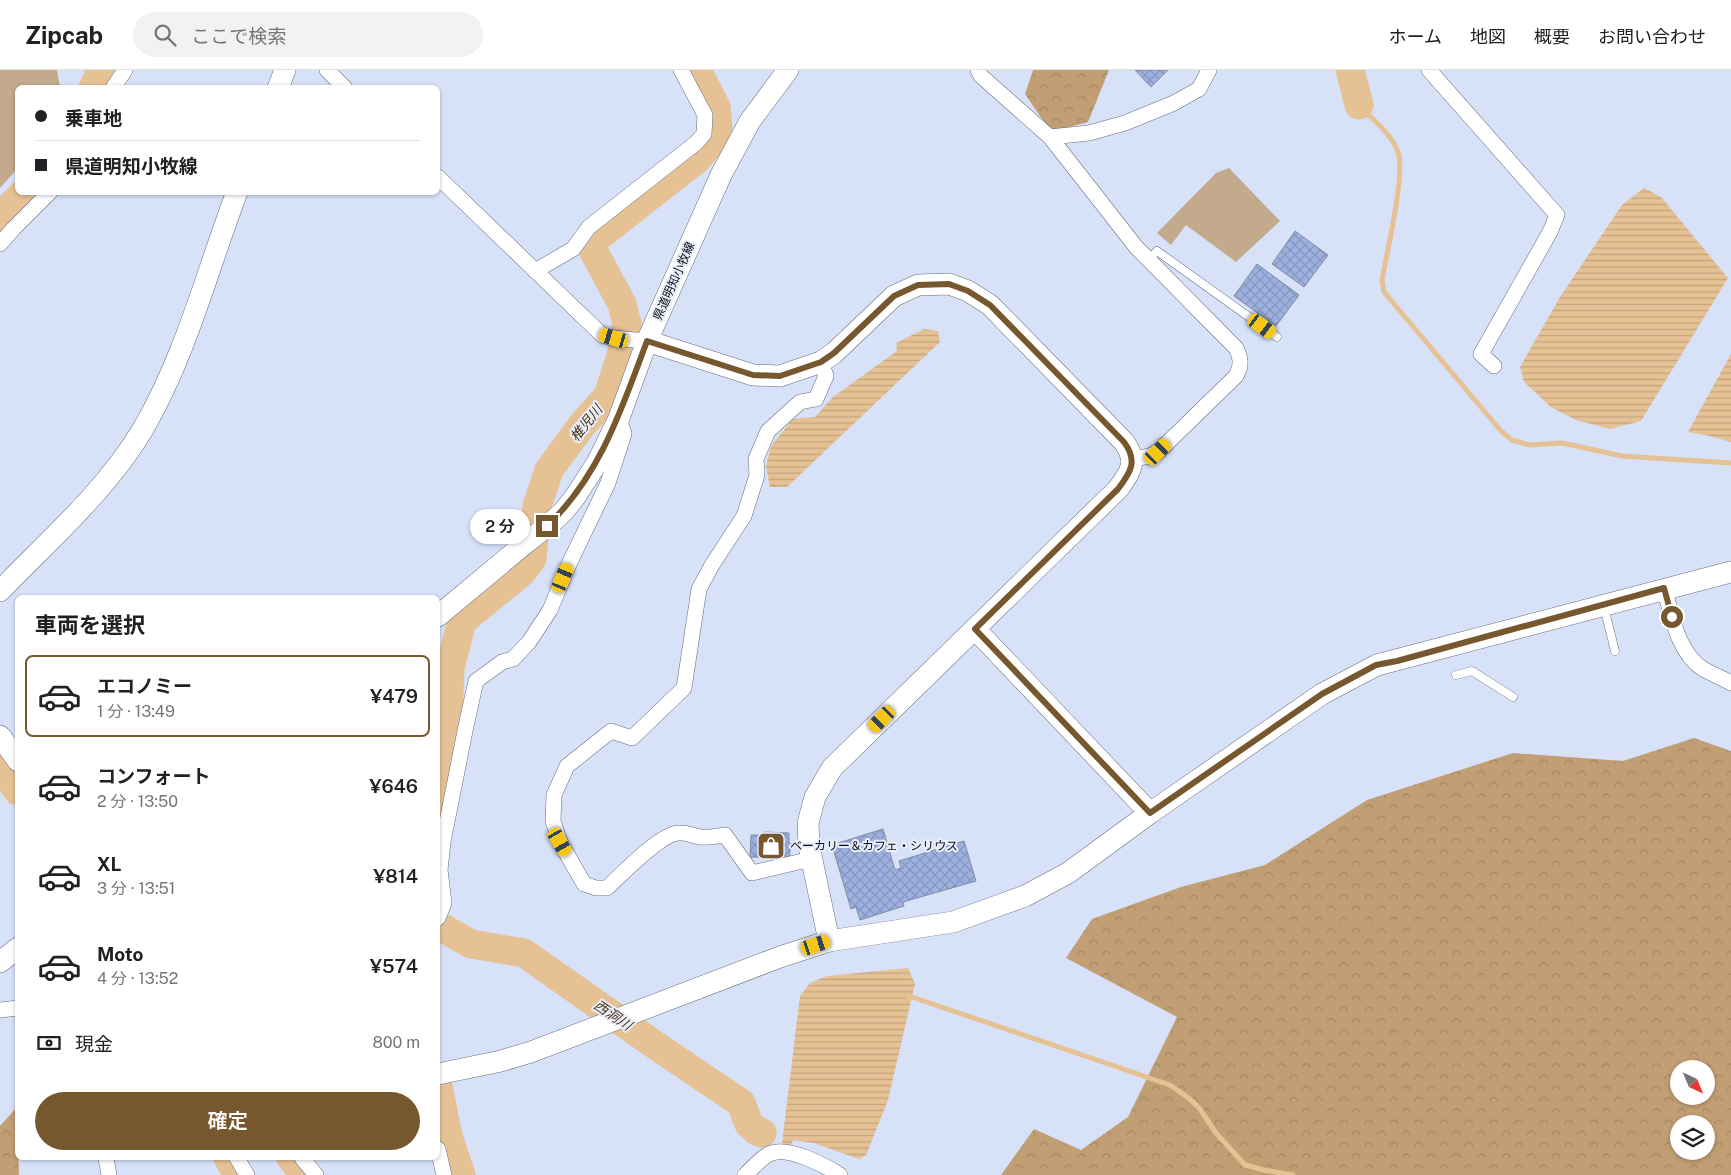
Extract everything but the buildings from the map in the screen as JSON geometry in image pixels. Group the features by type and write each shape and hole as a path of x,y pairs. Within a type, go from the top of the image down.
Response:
{"street":[{"path":"115,85 125,70"},
{"path":"279,85 285,70"},
{"path":"327,70 342,85"},
{"path":"535,271 573,249 589,227 696,143 704,134 705,115 681,70"},
{"name":"県道明知小牧線","path":"440,614 547,526 563,512 575,497 597,462 619,418 642,341 721,175 750,121 788,70"},
{"path":"978,70 981,76 1050,137 1136,247 1236,348 1240,355 1240,369 1236,376 1158,452 1150,456 1132,459"},
{"path":"1050,137 1089,133 1124,123 1174,103 1200,89 1209,70"},
{"path":"1429,70 1557,215 1550,232 1481,354 1494,366"},
{"path":"440,179 602,335 618,339 642,341 753,375 780,376 821,362 834,353 894,296 918,285 949,284 968,291 990,305 1130,450 1132,459 1130,473 1118,489 832,768 815,796 808,823 808,846 829,941"},
{"path":"0,244 47,195"},
{"path":"0,591 79,512 113,472 142,430 157,403 197,310 236,195"},
{"path":"811,859 752,873 725,835 702,837 675,832 636,860 607,888 596,888 584,884 560,842 553,821 554,795 567,766 611,731 632,738 684,688 699,589 712,565 744,516 757,475 756,459 768,431 800,402 816,399 826,376 821,362"},
{"path":"440,913 444,903 440,870 443,842 476,681 502,662 513,659 529,642 550,610 570,562 608,483 624,434 619,418"},
{"path":"442,1073 502,1061 648,1008 780,957 829,941 953,922 1025,896 1068,873 1150,813 1322,694 1376,665 1397,661 1664,588 1731,572"},
{"path":"1664,588 1676,631 1688,655 1701,668 1731,683"},
{"path":"975,629 1150,813"},
{"path":"0,962 15,950"},
{"path":"0,1010 15,1008"},
{"path":"745,1175 768,1154 780,1151 819,1162 840,1175"},
{"path":"440,1158 444,1175"},
{"path":"106,1160 109,1175"},
{"path":"238,1160 247,1175"},
{"path":"304,1160 316,1175"}],"lane":[{"path":"1149,259 1158,251 1277,337"},
{"path":"1604,605 1615,651"},
{"path":"1456,675 1472,671 1513,697"}],"shaded area":[{"path":"0,70 57,70 60,85 15,85 15,171 0,188"},
{"path":"1229,168 1280,221 1236,262 1186,225 1171,245 1157,233 1216,173"},
{"path":"1644,188 1661,197 1728,278 1641,421 1610,429 1576,420 1551,407 1524,382 1520,367 1560,297 1622,205"},
{"path":"924,329 938,331 940,342 787,487 770,487 766,466 771,446 793,419 815,417 833,397 897,351 896,343"},
{"path":"1731,354 1731,442 1688,432"},
{"path":"908,968 915,984 888,1100 866,1155 859,1159 814,1143 793,1140 791,1146 782,1144 800,996 810,983 827,976"}],"green space":[{"path":"1033,70 1109,70 1088,122 1051,132 1025,94"},
{"path":"1694,738 1731,751 1731,1175 1001,1175 1034,1129 1081,1150 1128,1117 1177,1017 1066,958 1092,919 1181,887 1265,865 1367,800 1513,753 1623,761"},
{"path":"15,1109 15,1160 19,1160 19,1175 0,1175 0,1126"}],"waterway":[{"path":"94,85 101,70"},
{"name":"椎児川","path":"440,799 446,777 450,668 462,621 522,572 532,559 537,506 549,470 582,425 608,396 621,356 627,324 622,304 593,250 595,239 697,159 714,139 718,127 716,107 697,70"},
{"path":"1350,70 1359,105"},
{"path":"1359,105 1391,139 1398,152 1400,163 1398,195 1382,281 1384,292 1501,431 1512,440 1529,445 1562,443 1622,456 1731,463"},
{"path":"0,217 22,195"},
{"path":"0,766 15,787"},
{"name":"西洞川","path":"443,928 471,944 524,953 741,1103 749,1124 762,1133"},
{"path":"908,999 912,997 1170,1085 1190,1099 1200,1109 1216,1133 1245,1165 1293,1175"},
{"name":"椎児川","path":"440,1097 448,1136 461,1175"},
{"path":"229,1160 238,1175"},
{"path":"293,1160 305,1175"}],"place":[{"name":"ベーカリー＆カフェ・シリウス","path":"771,846"}],"route":[{"path":"547,526 563,512 575,497 597,462 619,418 647,341 753,375 780,376 821,362 834,353 894,296 918,285 949,284 968,291 990,305 1130,450 1132,459 1130,473 1118,489 975,629 1150,813 1322,694 1376,665 1397,661 1664,588 1672,617"}]}
